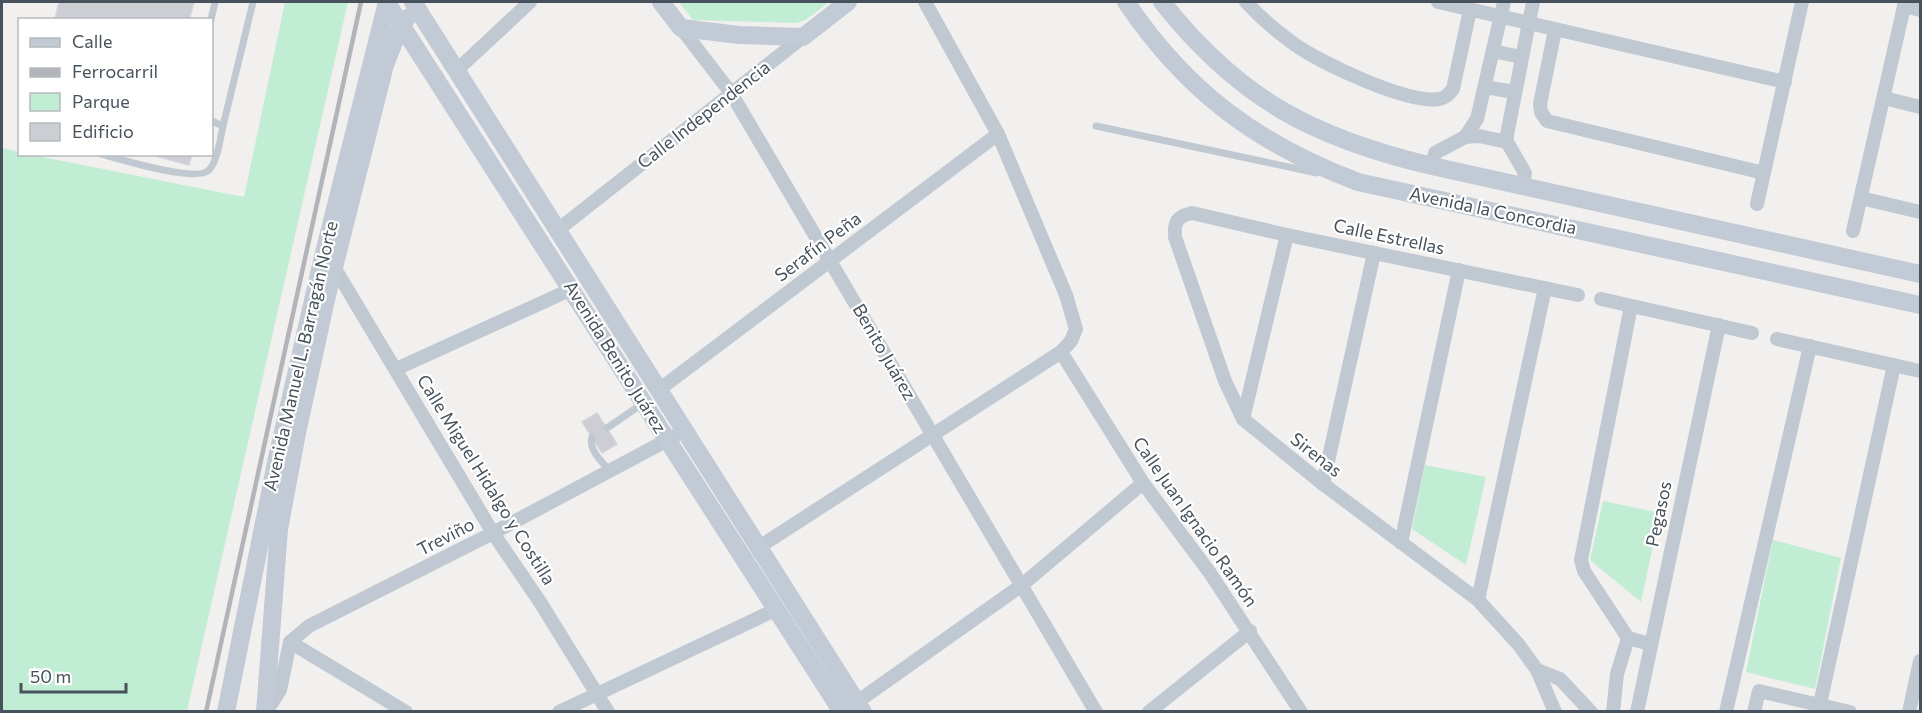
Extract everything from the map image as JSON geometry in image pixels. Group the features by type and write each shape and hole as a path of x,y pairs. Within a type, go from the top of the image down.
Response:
{"main road":[{"name":"Avenida Benito Juárez","path":"387,2 777,609 854,708"},
{"name":"Avenida Manuel L. Barragán Norte","path":"226,711 277,458 322,261 387,2"},
{"name":"Benito Juárez","path":"660,2 681,28"},
{"name":"Calle Independencia","path":"803,37 848,2"},
{"name":"Avenida la Concordia","path":"1126,2 1151,38 1182,72 1229,115 1311,164 1358,182 1517,215 1920,306"},
{"name":"Avenida la Concordia","path":"1162,2 1218,63 1266,102 1299,121 1337,137 1432,166 1920,274"},
{"name":"Avenida Benito Juárez","path":"416,3 759,547 854,708"},
{"name":"Avenida Manuel L. Barragán Norte","path":"265,711 279,529 297,433 334,267 385,65 401,25 416,3"},
{"path":"681,28 739,35 803,37"},
{"path":"1426,196 1432,166"},
{"path":"1517,215 1523,185"}],"street":[{"path":"457,70 530,2"},
{"path":"759,547 1062,352 1071,341 1076,329 1075,319 999,134 925,2"},
{"path":"1246,2 1294,44 1345,73 1395,91 1437,100 1449,94 1456,81 1470,10"},
{"path":"1438,2 1785,82"},
{"path":"1465,137 1477,119 1504,2"},
{"path":"1523,185 1525,173 1507,142 1507,126 1533,2"},
{"path":"1757,204 1802,2"},
{"path":"1853,231 1905,4 1920,10"},
{"name":"Benito Juárez","path":"681,28 731,93 1096,711"},
{"path":"1555,30 1540,104 1541,112 1547,121 1764,173"},
{"name":"Calle Independencia","path":"559,229 803,37"},
{"path":"1493,51 1521,57"},
{"path":"1485,87 1514,92"},
{"path":"1884,98 1920,107"},
{"name":"Serafín Peña","path":"660,389 999,134"},
{"path":"1432,166 1435,153 1465,137 1479,136 1507,142"},
{"path":"1861,198 1920,212"},
{"name":"Calle Estrellas","path":"1192,213 1578,295"},
{"name":"Sirenas","path":"1192,213 1177,220 1175,237 1225,381 1243,418 1323,484 1478,600 1519,645 1537,670 1555,711"},
{"path":"1243,418 1287,235"},
{"path":"1323,484 1374,253"},
{"name":"Calle Miguel Hidalgo y Costilla","path":"334,267 494,533 608,711"},
{"path":"1401,543 1459,270"},
{"path":"1478,600 1545,288"},
{"path":"396,369 572,289"},
{"path":"1601,299 1752,333"},
{"path":"1631,306 1581,560 1584,571 1628,638 1650,644"},
{"name":"Pegasos","path":"1637,711 1719,325"},
{"path":"1777,339 1920,371"},
{"path":"1726,711 1810,346"},
{"name":"Calle Juan Ignacio Ramón","path":"1062,352 1143,483 1250,631 1301,711"},
{"path":"1820,704 1894,365"},
{"name":"Treviño","path":"290,642 309,626 494,533 685,431"},
{"path":"854,708 1022,585 1143,483"},
{"path":"559,711 777,609"},
{"path":"1149,711 1250,631"},
{"path":"1613,711 1617,674 1628,638"},
{"path":"265,711 280,690 290,642 406,711"},
{"path":"1909,711 1920,661"},
{"name":"Sirenas","path":"1537,670 1564,683 1591,711"},
{"path":"1755,711 1758,691 1850,711"}],"lane":[{"path":"211,18 215,2"},
{"path":"109,156 185,174 202,174 208,171 213,164 253,2"},
{"path":"213,121 223,126"},
{"path":"1096,126 1358,182"},
{"path":"607,428 644,403"},
{"path":"592,437 590,443 594,451 610,472"}],"green space":[{"path":"285,2 348,2 187,711 2,711 2,148 18,152 18,156 37,156 244,197"},
{"path":"679,2 829,2 807,19 797,23 693,20"},
{"path":"1425,465 1486,477 1466,565 1412,529"},
{"path":"1603,501 1660,513 1641,602 1590,560"},
{"path":"1773,540 1841,558 1815,689 1746,672"}],"building":[{"path":"59,2 194,2 190,18 55,18"},
{"path":"155,156 191,156 189,165"},
{"path":"597,413 617,444 602,453 582,422"}],"railway":[{"path":"206,712 361,2"}]}
